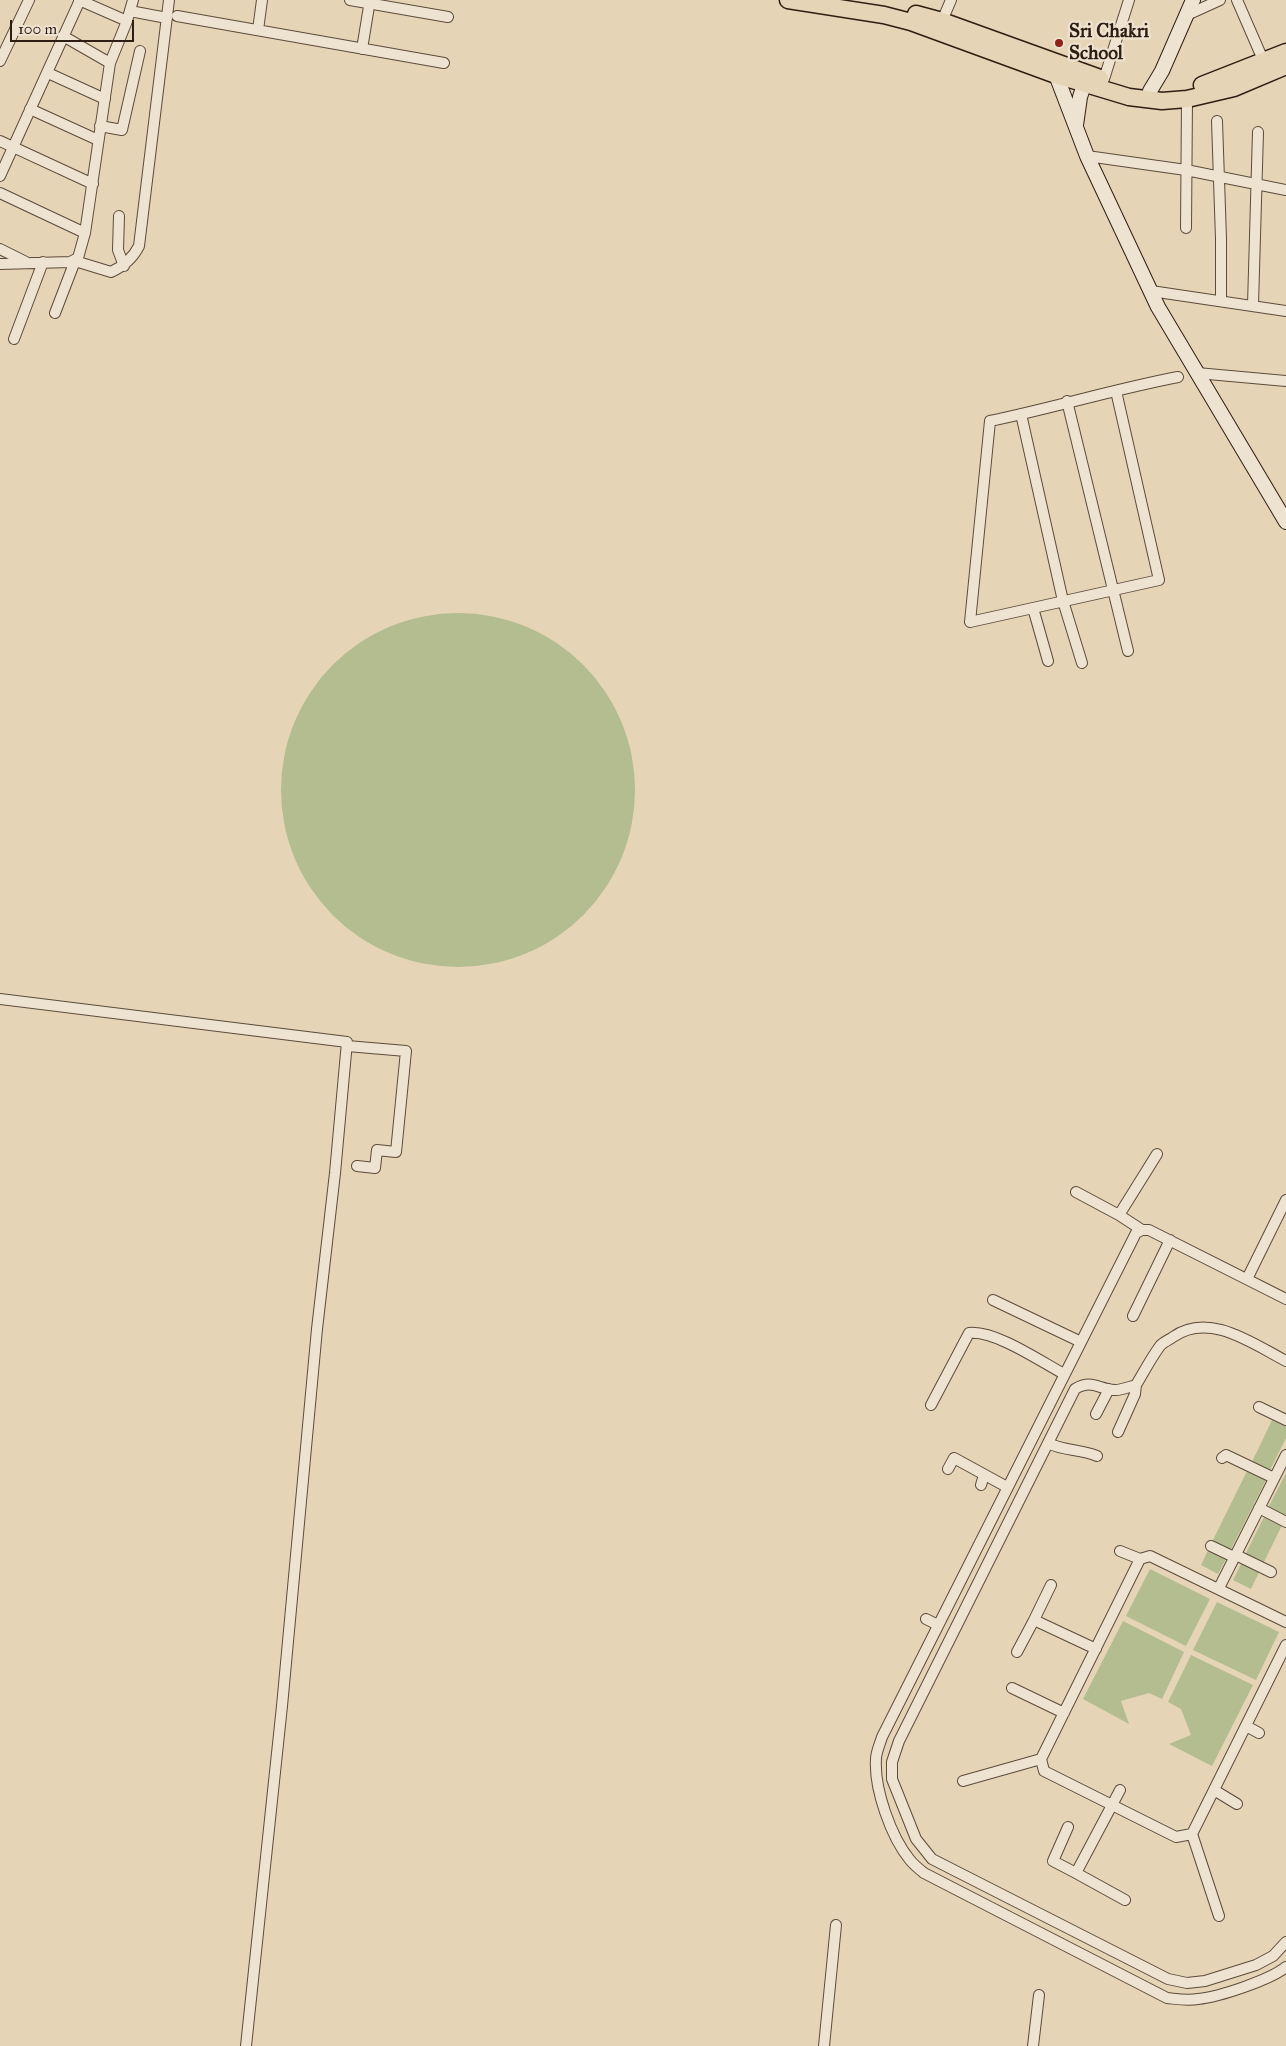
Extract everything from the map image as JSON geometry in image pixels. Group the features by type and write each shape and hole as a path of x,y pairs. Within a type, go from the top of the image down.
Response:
{"main road":[{"path":"788,0 911,22 1087,78 1129,98 1162,101 1187,99 1234,88 1286,66"},
{"path":"858,0 942,21 1058,69"},
{"path":"1087,78 1104,79 1129,88 1179,90 1210,83 1286,52"}],"street":[{"path":"0,61 29,0"},
{"path":"0,176 80,0 127,22"},
{"path":"54,313 75,260 78,258 85,232 110,63 127,22 133,0"},
{"path":"0,264 70,262 75,260 112,272 124,266 136,253 139,246 172,17 169,0"},
{"path":"258,30 262,0"},
{"path":"350,0 448,16"},
{"path":"942,21 951,0"},
{"path":"1104,79 1129,0"},
{"path":"1150,90 1162,71 1187,16 1192,0"},
{"path":"1187,16 1220,0"},
{"path":"1238,0 1264,62"},
{"path":"362,49 370,2"},
{"path":"130,11 258,30 444,63"},
{"path":"63,36 110,63"},
{"path":"100,126 122,130 140,51"},
{"path":"1058,69 1076,128 1087,156 1158,307 1286,522"},
{"path":"48,73 105,99"},
{"path":"1076,128 1077,112 1087,78"},
{"path":"1186,228 1187,99"},
{"path":"30,109 98,140"},
{"path":"1217,121 1221,301"},
{"path":"1252,305 1258,132"},
{"path":"0,141 93,184"},
{"path":"1087,156 1186,170 1286,190"},
{"path":"0,193 85,232"},
{"path":"119,216 118,250 124,266"},
{"path":"0,249 26,263"},
{"path":"14,339 43,262"},
{"path":"1151,290 1286,311"},
{"path":"1197,373 1286,381"},
{"path":"1116,391 1158,580 970,622 990,421 1067,402 1178,377"},
{"path":"1067,402 1128,652"},
{"path":"1021,414 1063,601 1082,663"},
{"path":"1033,608 1048,662"},
{"path":"0,1000 348,1042 311,1387 282,1706 246,2046"},
{"path":"347,1046 406,1051 396,1152 377,1150 375,1168 356,1166"},
{"path":"1119,1215 1157,1154"},
{"path":"1076,1192 1119,1215 1142,1230"},
{"path":"1246,1279 1286,1200"},
{"path":"1286,1299 1149,1230 1142,1230 1136,1233 938,1624 882,1737 876,1757 876,1777 886,1813 898,1841 910,1860 924,1874 1167,1998 1200,1999 1262,1981 1278,1974 1286,1967"},
{"path":"1133,1316 1170,1240"},
{"path":"993,1300 1081,1342"},
{"path":"1118,1432 1136,1394 1136,1385 1161,1345 1178,1333 1196,1327 1215,1328 1236,1336 1286,1361"},
{"path":"931,1405 969,1333 978,1332 996,1338 1064,1374"},
{"path":"1136,1385 1118,1390 1109,1389 1097,1384 1084,1384 1075,1389 1048,1443 1030,1488 898,1741 892,1762 892,1779 916,1839 932,1859 1168,1979 1187,1983 1205,1981 1256,1965 1273,1956 1286,1942"},
{"path":"1096,1414 1109,1389"},
{"path":"1259,1407 1286,1420"},
{"path":"1048,1443 1057,1448 1090,1453 1097,1456"},
{"path":"1222,1458 1226,1455 1274,1478"},
{"path":"1219,1588 1286,1455"},
{"path":"948,1469 954,1458 982,1480 1007,1487"},
{"path":"1259,1508 1286,1522"},
{"path":"967,1540 978,1545"},
{"path":"1211,1546 1271,1572"},
{"path":"1120,1551 1140,1559 1150,1556 1286,1622"},
{"path":"1140,1559 1041,1759 1044,1771 1176,1837 1192,1834"},
{"path":"944,1585 955,1591"},
{"path":"1018,1652 1051,1585"},
{"path":"926,1619 938,1624"},
{"path":"1034,1620 1096,1649"},
{"path":"1219,1916 1192,1834 1286,1645"},
{"path":"1012,1688 1064,1713"},
{"path":"1246,1726 1259,1733"},
{"path":"963,1781 1041,1759"},
{"path":"1076,1873 1120,1790"},
{"path":"1214,1790 1237,1804"},
{"path":"1068,1827 1053,1861 1125,1900"},
{"path":"824,2046 836,1925"},
{"path":"1033,2046 1039,1995"}],"green space":[{"path":"458,613 492,617 526,627 556,643 583,665 605,692 621,722 631,756 635,790 631,824 621,858 605,888 583,915 556,937 526,953 492,963 458,967 424,963 390,953 360,937 333,915 311,888 295,858 285,824 281,790 285,756 295,722 311,692 333,665 360,643 390,627 424,617"},
{"path":"1273,1418 1286,1424 1286,1438 1269,1472 1252,1462"},
{"path":"1248,1469 1267,1478 1230,1551 1212,1542"},
{"path":"1286,1473 1286,1517 1268,1508"},
{"path":"1265,1515 1283,1523 1263,1564 1245,1555"},
{"path":"1209,1548 1227,1557 1218,1574 1201,1565"},
{"path":"1242,1562 1260,1570 1251,1589 1233,1580"},
{"path":"1150,1569 1210,1599 1186,1646 1126,1616"},
{"path":"1217,1602 1279,1632 1256,1680 1193,1650"},
{"path":"1123,1621 1184,1652 1162,1699 1149,1693 1121,1701 1129,1724 1083,1699"},
{"path":"1191,1655 1253,1685 1212,1766 1169,1744 1191,1735 1181,1709 1168,1702"}],"place":[{"name":"Sri Chakri School","path":"1059,43"}]}
